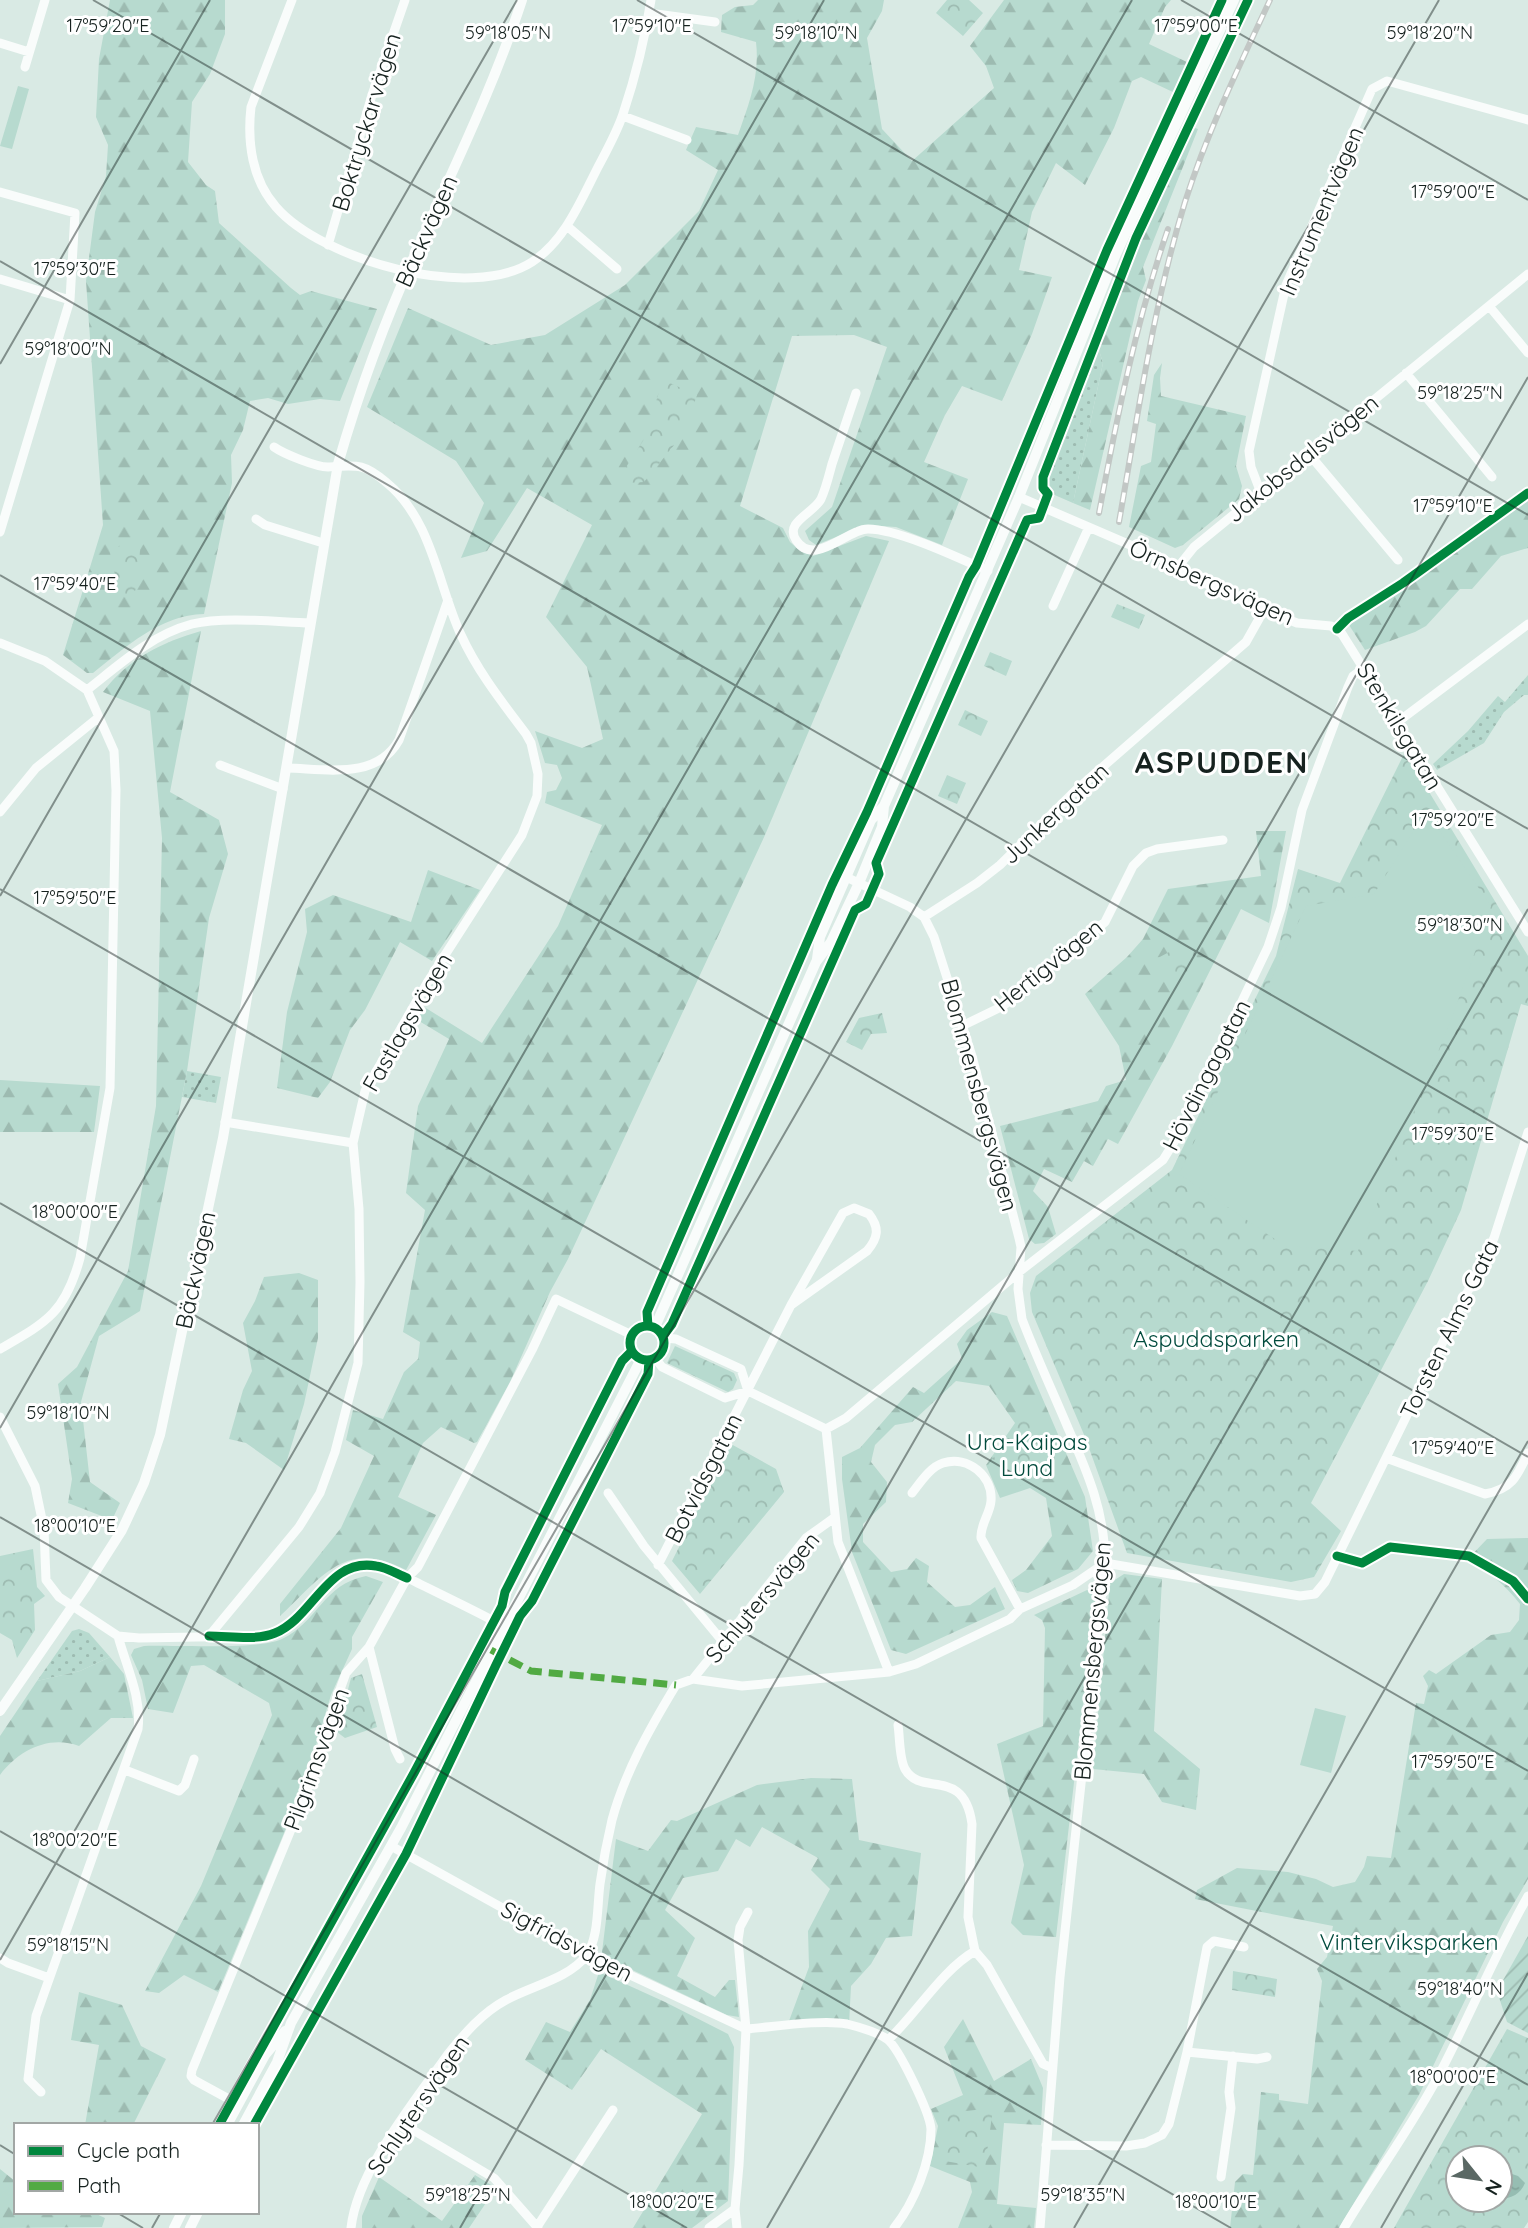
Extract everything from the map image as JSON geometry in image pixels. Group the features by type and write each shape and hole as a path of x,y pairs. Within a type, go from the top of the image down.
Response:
{"street":[{"path":"25,67 45,0"},
{"path":"292,0 251,107 249,123 251,155 259,180 274,205 292,224 328,245 407,272 470,278 488,278 513,272 531,263 544,253 567,226 622,116 651,0"},
{"name":"Boktryckarvägen","path":"328,245 372,95 405,0"},
{"name":"Bäckvägen","path":"0,1711 122,1530 152,1459 175,1367 225,1122 338,464 356,399 407,272 490,85 522,0"},
{"path":"655,1327 816,962 831,943 859,883 882,827 884,806 988,571 1116,254 1234,0"},
{"path":"649,13 715,22"},
{"path":"0,43 29,52"},
{"name":"Instrumentvägen","path":"1261,493 1251,467 1249,451 1286,285 1372,89 1387,81 1528,120"},
{"path":"622,116 687,140"},
{"path":"0,192 75,213 70,300 0,532"},
{"path":"567,226 617,269"},
{"name":"Jakobsdalsvägen","path":"1178,567 1194,547 1528,274"},
{"path":"0,279 70,300"},
{"path":"1489,306 1528,353"},
{"path":"1406,373 1492,477"},
{"path":"856,393 820,501 796,522 794,538 804,548 812,550 822,549 865,528 891,532 988,571"},
{"path":"274,447 282,453 327,467 338,464"},
{"path":"1309,454 1398,561"},
{"name":"Fastlagsvägen","path":"209,1636 299,1527 320,1493 335,1452 358,1363 359,1209 353,1143 370,1078 522,835 537,796 538,774 531,743 476,666 410,506 387,483 364,467 338,464"},
{"name":"Örnsbergsvägen","path":"1019,497 1178,567 1193,578 1264,610 1297,623 1337,629"},
{"path":"256,519 265,525 323,543"},
{"path":"1053,606 1089,527"},
{"path":"287,768 351,769 371,766 393,751 448,600"},
{"name":"Junkergatan","path":"924,917 1000,865 1075,791 1246,642 1264,610"},
{"path":"87,690 159,637 193,624 233,621 310,623"},
{"path":"1399,721 1528,624"},
{"name":"Stenkilsgatan","path":"1337,629 1365,667 1528,932"},
{"path":"0,643 45,661 87,690 114,751 116,790 110,1090 81,1252 73,1285 52,1315 40,1327 0,1349"},
{"name":"Hövdingagatan","path":"827,1429 846,1418 1019,1272 1163,1160 1176,1139 1268,947 1281,908 1302,810 1348,687 1353,676 1365,667"},
{"path":"0,812 36,768 99,717"},
{"path":"220,765 283,789"},
{"path":"816,962 820,937 846,877 871,820 884,806"},
{"name":"Hertigvägen","path":"964,1025 1003,1006 1105,922 1133,866 1146,853 1157,849 1223,841"},
{"path":"846,877 910,907 924,917"},
{"name":"Blommensbergsvägen","path":"924,917 934,937 964,1025 1019,1238 1018,1304 1022,1319 1096,1494 1104,1533 1105,1563 1052,2068 1040,2228"},
{"path":"225,1122 353,1143"},
{"name":"Torsten Alms Gata","path":"1105,1563 1300,1596 1315,1594 1325,1582 1494,1238 1528,1132"},
{"name":"Botvidsgatan","path":"658,1565 791,1305 843,1213 854,1208 869,1214 877,1229 874,1242 867,1251 791,1305"},
{"name":"Pilgrimsvägen","path":"238,2104 194,2080 191,2070 313,1776 346,1673 369,1647 407,1578 418,1567 556,1299 632,1335"},
{"path":"642,1327 655,1327 664,1338 663,1350 655,1358 641,1359 630,1346 632,1335 642,1327"},
{"path":"664,1338 676,1339 741,1369 748,1391"},
{"path":"655,1358 662,1367 725,1398 748,1391 827,1429 838,1542 889,1672"},
{"path":"228,2123 265,2055 291,2023 391,1846 641,1359"},
{"path":"0,1417 35,1486 44,1529 46,1580 59,1597 118,1636 139,1639 261,1636 275,1633 300,1615 330,1581 353,1567 377,1566 503,1626"},
{"path":"1386,1458 1485,1494 1501,1491 1513,1482 1528,1453"},
{"path":"912,1493 928,1474 945,1462 968,1464 984,1475 988,1481 991,1500 981,1538 1020,1609"},
{"path":"608,1493 658,1565 723,1642"},
{"name":"Schlytersvägen","path":"693,1679 806,1538 834,1518"},
{"path":"587,1955 593,1943 612,1818 651,1726 676,1685 693,1679 742,1686 889,1672 916,1664 1010,1619 1020,1609 1073,1585 1105,1563"},
{"path":"41,2092 28,2079 36,2016 138,1729 136,1698 118,1636"},
{"path":"369,1647 395,1749 400,1759"},
{"path":"898,1725 904,1766 910,1776 949,1787 965,1799 970,1809 972,1824 968,1917 975,1951 987,1965 1043,2064 1052,2068"},
{"path":"125,1770 179,1791 185,1786 194,1759"},
{"name":"Sigfridsvägen","path":"391,1846 587,1955 746,2029"},
{"path":"1344,2228 1409,2128 1442,2069 1528,1896"},
{"path":"737,2228 735,2209 746,2029 738,1940 740,1927 748,1912"},
{"path":"1046,2145 1126,2146 1145,2143 1162,2135 1169,2124 1187,2052 1207,1947 1214,1941 1244,1947"},
{"path":"888,2040 908,2021 958,1961 975,1951"},
{"name":"Schlytersvägen","path":"351,2228 362,2186 448,2054 475,2023 505,2001 578,1965 587,1955"},
{"path":"0,1958 49,1978"},
{"path":"746,2029 832,2022 846,2024 888,2040 917,2088 931,2127 923,2170 905,2214 894,2228"},
{"path":"244,2123 278,2062 291,2023"},
{"path":"1187,2052 1257,2059 1267,2057"},
{"path":"1221,2177 1231,2108 1229,2092 1233,2056"},
{"path":"238,2104 251,2110"},
{"path":"401,2123 494,2178 537,2227 613,2110"},
{"path":"709,2228 735,2209"}],"green space":[{"path":"110,0 225,0 225,34 210,74 192,102 188,162 206,185 215,191 219,223 300,295 311,291 377,309 340,401 320,399 288,404 268,398 250,401 243,430 231,455 232,483 204,614 188,616 158,626 93,673 87,673 63,655 103,525 86,281 95,212 106,176 108,145 96,117 99,59"},
{"path":"758,0 884,0 882,11 867,38 882,129 912,161 994,88 986,66 970,46 1004,0 1171,0 1165,7 1149,44 1189,63 1175,93 1141,77 1132,81 1114,128 1085,185 1056,163 1032,212 1019,270 1052,277 1032,334 1002,401 962,386 945,415 924,462 968,479 942,545 896,527 866,525 816,545 809,540 805,531 832,507 887,347 854,335 792,336 740,506 783,528 790,542 800,551 813,556 866,536 889,541 765,835 510,1382 477,1442 441,1427 423,1443 398,1497 436,1515 406,1570 385,1561 366,1558 350,1560 322,1576 280,1616 280,1604 341,1528 374,1456 346,1440 353,1410 383,1419 404,1372 418,1359 420,1342 403,1332 425,1210 406,1193 418,1106 449,1039 414,1018 421,1005 482,1043 558,926 602,825 545,803 547,792 556,790 562,778 557,765 545,763 535,731 582,748 603,739 587,667 546,617 592,525 527,488 487,551 461,558 484,503 456,461 367,407 408,308 491,345 545,335 625,285 699,211 718,170 686,150 696,127 738,135 753,90 756,67 756,42 721,32 722,15 735,7 753,5"},
{"path":"947,0 969,0 983,13 963,36 936,13"},
{"path":"18,86 29,89 12,149 0,146"},
{"path":"1192,127 1198,129 1143,267 1146,280 1138,301 1090,510 1073,503 1103,363 1098,347 1141,238"},
{"path":"1098,347 1103,363 1073,503 1050,493 1045,482"},
{"path":"1162,363 1161,396 1246,416 1236,466 1242,486 1239,499 1183,545 1175,548 1129,527 1141,466 1151,462 1156,424 1147,421 1154,375"},
{"path":"663,380 697,395 684,433 644,482 615,484 643,441"},
{"path":"1528,497 1528,548 1501,556 1472,589 1460,589 1426,626 1365,650 1349,625"},
{"path":"133,543 140,550 138,581 135,591 120,597 109,548"},
{"path":"1117,604 1145,615 1139,629 1111,617"},
{"path":"201,631 170,792 219,820 228,854 209,918 187,1071 140,1311 99,1336 81,1402 90,1482 120,1503 112,1520 68,1503 72,1479 58,1384 77,1367 128,1271 156,1106 162,838 150,711 103,692 123,670 147,653"},
{"path":"990,652 1012,661 1006,676 984,666"},
{"path":"1528,675 1528,695 1524,695 1504,712 1484,743 1437,770 1433,764 1468,731 1498,696 1505,702"},
{"path":"965,710 988,721 981,736 958,725"},
{"name":"Aspuddsparken","path":"1405,752 1528,956 1528,1006 1521,1004 1461,1210 1428,1281 1311,1503 1341,1531 1314,1577 1291,1582 1127,1553 1085,1437 1032,1312 1030,1293 1036,1276 1172,1170 1276,956 1298,869 1340,883"},
{"path":"947,775 966,783 957,804 938,796"},
{"path":"1426,811 1491,906 1454,1012 1358,1251 1285,1246 1179,1174 1306,906 1374,894"},
{"path":"1256,831 1286,831 1269,923 1241,909 1172,1046 1118,1144 1108,1139 1093,1166 1084,1161 1072,1182 1044,1169 1033,1191 1048,1207 1056,1234 1044,1243 1035,1244 1029,1239 1000,1126 1098,1101 1106,1086 1126,1080 1119,1046 1085,994 1143,939 1168,889 1261,876"},
{"path":"428,870 480,890 432,961 400,942 365,1010 350,1030 330,1082 318,1098 277,1088 287,1012 307,932 305,909 333,895 411,922"},
{"path":"1192,940 1198,962 1190,978 1156,973 1154,960"},
{"path":"882,1013 887,1033 871,1034 862,1050 846,1042 859,1018"},
{"path":"187,1071 221,1077 216,1103 182,1097"},
{"path":"0,1080 100,1086 94,1132 0,1132"},
{"path":"299,1273 318,1280 318,1338 304,1404 284,1470 246,1443 229,1439 243,1390 252,1371 243,1323 264,1277"},
{"path":"992,1312 1007,1316 1085,1497 1093,1551 1078,1569 1028,1593 1017,1591 1012,1580 1026,1570 1052,1536 1046,1498 1030,1488 1000,1498 986,1465 1015,1423 989,1386 956,1381 912,1422 895,1425 875,1445 871,1462 887,1482 886,1502 863,1524 863,1542 891,1572 907,1569 916,1558 929,1566 927,1582 955,1607 970,1605 995,1587 1005,1609 906,1654 891,1650 852,1552 842,1479 842,1457 860,1448 913,1387 924,1393 962,1359 957,1344 967,1330"},
{"path":"675,1346 734,1373 737,1380 733,1389 728,1392 667,1363"},
{"name":"Ura-Kaipas Lund","path":"1032,1406 1058,1466 1002,1495 988,1465"},
{"path":"731,1444 776,1469 784,1492 700,1594 672,1561"},
{"name":"Vinterviksparken","path":"1528,1538 1528,1879 1503,1922 1419,2095 1339,2228 1230,2228 1235,2182 1243,2174 1253,2175 1261,2092 1279,2094 1279,2100 1308,2104 1322,1981 1317,1969 1327,1957 1333,1926 1195,1899 1197,1890 1237,1868 1288,1872 1316,1879 1333,1887 1355,1882 1367,1856 1391,1858 1416,1703 1424,1704 1428,1686 1423,1676 1429,1670 1436,1674 1491,1635 1510,1632 1519,1620 1520,1604 1514,1597 1489,1573 1467,1560 1487,1539"},
{"path":"33,1549 37,1587 45,1596 34,1604 35,1630 17,1658 12,1640 0,1633 0,1556"},
{"path":"1124,1574 1162,1579 1154,1731 1200,1769 1196,1810 1162,1802 1144,1774 1093,1769 1110,1583"},
{"path":"366,1576 383,1582 352,1637 352,1649 331,1695 304,1785 218,1992 184,1975 159,1993 145,1991 201,1886 272,1715 269,1703 204,1665 191,1666 173,1713 148,1709 142,1680 131,1655 134,1649 144,1646 255,1645 282,1639 305,1623 340,1587"},
{"path":"1087,1590 1096,1594 1056,1937 1023,1935 1011,1923 1024,1865 997,1744 1043,1726 1045,1628 1042,1620 1034,1615"},
{"path":"79,1629 89,1633 110,1657 80,1671 37,1681 72,1631"},
{"path":"110,1657 124,1674 133,1718 111,1718 79,1746 57,1742 35,1747 16,1758 0,1775 0,1736 37,1681 80,1671"},
{"path":"362,1674 377,1727 345,1738 337,1732 351,1678"},
{"path":"1315,1708 1346,1716 1331,1773 1300,1765"},
{"path":"811,1778 852,1779 859,1840 921,1853 912,1936 886,1938 871,1964 851,1986 849,2025 789,2021 809,1967 808,1931 830,1889 811,1870 818,1858 762,1827 750,1847 736,1839 718,1871 683,1878 665,1910 695,1938 677,1976 715,1997 729,1980 735,1980 739,2017 727,2015 605,1957 602,1952 616,1839 648,1851 671,1820 677,1821 757,1785"},
{"path":"1528,1936 1528,2033 1507,2022 1497,1991"},
{"path":"1233,1971 1277,1979 1275,1997 1232,1990"},
{"path":"599,1972 728,2034 734,2047 728,2201 692,2228 633,2228 702,2114 601,2049 572,2090 525,2060 546,2022 570,2032 590,2000"},
{"path":"79,1992 122,2005 141,2046 166,2059 134,2123 85,2123 99,2045 71,2040"},
{"path":"963,2019 994,2081 1031,2059 1043,2088 1041,2125 1004,2123 997,2204 1036,2208 1034,2228 958,2228 972,2192 970,2182 930,2166 938,2126 931,2109 963,2095 944,2047"},
{"path":"1507,2029 1528,2038 1528,2222 1524,2228 1394,2228"},
{"path":"993,2108 985,2168 939,2160 948,2113"},
{"path":"0,2169 14,2180 14,2214 96,2214 105,2218 102,2227 0,2228"},
{"path":"475,2175 496,2188 469,2228 362,2228 362,2216 379,2177 442,2221"}],"water":[{"path":"1514,2175 1525,2183 1514,2195"}],"railway":[{"path":"1119,522 1155,321 1185,202 1213,125 1270,0"},
{"path":"1099,513 1137,334 1168,229"}],"marked path":[{"path":"491,1650 531,1671 676,1685"}],"cycle path":[{"path":"648,1326 647,1312 832,885 976,566 1107,250 1222,0"},
{"path":"663,1336 672,1324 855,910 866,904 879,874 876,863 1027,520 1039,518 1048,494 1043,488 1043,477 1136,238 1248,0"},
{"path":"1337,629 1348,618 1403,583 1528,493"},
{"path":"647,1326 659,1331 664,1343 659,1355 647,1360 635,1355 630,1343 635,1331 647,1326"},
{"path":"220,2123 414,1773 502,1606 505,1592 622,1361 632,1351"},
{"path":"255,2123 406,1854 520,1616 532,1601 648,1374 649,1360"},
{"path":"1337,1556 1362,1563 1390,1547 1469,1556 1513,1581 1528,1599"},
{"path":"209,1636 251,1637 275,1633 300,1615 333,1579 359,1566 380,1567 407,1578"}],"district":[{"name":"ASPUDDEN","path":"1222,762"}]}
